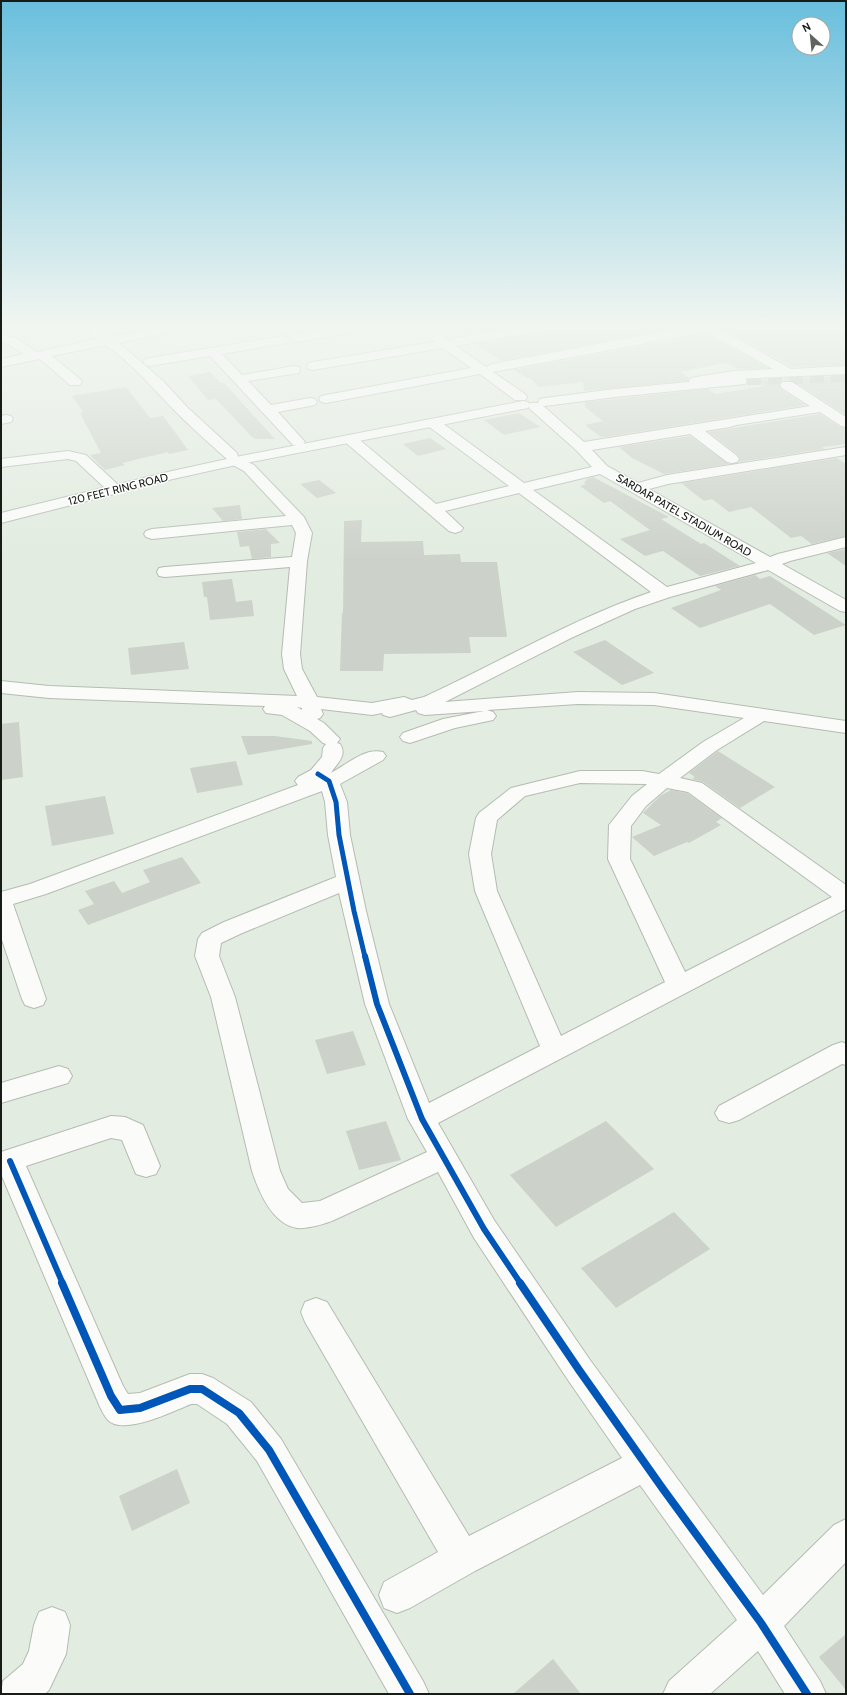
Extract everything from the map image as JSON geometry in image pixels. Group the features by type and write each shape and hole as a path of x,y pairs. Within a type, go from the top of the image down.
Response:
{"street":[{"path":"177,404 182,410 256,467 305,516 314,532 310,556 302,653 304,668 311,683 335,704"},
{"path":"192,404 234,443 248,468 298,520 304,533 299,561 291,654 293,669 327,738 332,758 323,777"},
{"path":"263,404 298,442"},
{"path":"269,410 299,404"},
{"name":"120 FEET RING ROAD","path":"1,518 298,442 509,404"},
{"name":"120 FEET RING ROAD","path":"1,511 165,471 350,439 433,423 514,404"},
{"name":"SARDAR PATEL STADIUM ROAD","path":"537,404 586,446 630,472 643,486"},
{"path":"817,404 846,423"},
{"path":"586,446 822,408"},
{"path":"433,423 664,593"},
{"path":"693,429 732,459"},
{"path":"350,439 455,528"},
{"name":"SARDAR PATEL STADIUM ROAD","path":"586,446 602,469 643,486 777,561 846,607"},
{"path":"643,486 846,451"},
{"path":"1,463 68,454 81,458 110,485"},
{"path":"433,509 523,489 602,469"},
{"path":"152,534 298,520"},
{"path":"327,738 346,715 431,701 564,634 629,605 664,593 846,542"},
{"path":"165,572 299,561"},
{"name":"SARDAR PATEL STADIUM ROAD","path":"777,561 846,592"},
{"path":"1,688 49,692 310,702 381,710 578,698 654,699 758,716 846,735"},
{"path":"1,696 44,700 286,709 350,756 395,748 411,726 381,710"},
{"path":"1,900 38,890 395,748 450,724 501,713 556,704 623,703 758,716 846,727"},
{"path":"679,985 619,859 620,825 639,801 664,780 710,746 758,716"},
{"path":"422,1118 554,1050 679,985 846,897 695,787 642,776 580,777 518,792 487,818 480,854 486,890 554,1050"},
{"path":"323,777 336,802 339,835 354,911 377,1004 422,1118 484,1229 579,1370 645,1464 761,1623 808,1694"},
{"path":"1,889 22,884 303,782 323,777"},
{"path":"348,881 232,928 210,939 207,956 223,997 266,1171 273,1192 284,1207 298,1216 324,1212 444,1157"},
{"path":"1,903 34,999"},
{"path":"729,1113 845,1053"},
{"path":"1,1093 59,1076"},
{"path":"146,1166 133,1132 125,1128 112,1127 5,1162 111,1396 120,1410 140,1408 190,1389 202,1389 239,1413 269,1450 410,1694"},
{"path":"316,1312 462,1558"},
{"path":"397,1596 462,1558 645,1464"},
{"path":"682,1694 761,1623 845,1541"},
{"path":"16,1694 36,1677 47,1654 52,1625"}],"building":[{"path":"78,404 139,404 150,418 163,416 188,450 169,454 168,452 122,463 125,465 105,470 90,455 101,453 80,413 83,412"},
{"path":"221,404 243,404 275,439 256,439 252,437"},
{"path":"585,404 806,405 606,437 601,437 585,425 603,421 585,407"},
{"path":"829,404 846,404 846,415"},
{"path":"519,413 540,427 504,435 484,420"},
{"path":"820,414 840,427 846,428 846,444 822,447 824,449 739,462 740,458 738,455 709,432"},
{"path":"690,436 729,464 664,474 632,458 619,447"},
{"path":"430,438 446,449 418,456 403,444"},
{"path":"837,458 846,464 846,536 812,544 801,536 791,538 751,507 729,512 712,499 704,501 681,483"},
{"path":"593,477 669,517 661,519 701,544 704,543 740,566 700,576 663,551 645,556 620,539 650,530 610,501 604,503 580,486 586,484 584,483 587,479"},
{"path":"319,480 336,493 317,498 300,484"},
{"path":"240,505 242,519 223,521 212,508"},
{"path":"362,520 361,542 423,541 424,555 460,554 461,562 497,562 507,637 469,637 471,653 384,654 383,671 340,671 343,613 344,521"},
{"path":"266,529 280,543 271,544 271,557 252,559 249,546 240,547 237,532"},
{"path":"846,549 846,566 827,553"},
{"path":"755,575 760,579 770,576 846,625 814,635 770,604 700,628 671,608 721,590 715,586"},
{"path":"232,579 236,602 252,600 254,616 210,620 207,597 204,597 202,582"},
{"path":"605,640 654,673 622,685 573,652"},
{"path":"184,642 189,669 131,675 128,648"},
{"path":"19,722 23,777 1,780 1,724"},
{"path":"241,736 275,736 312,741 312,744 248,755"},
{"path":"718,751 775,787 740,808 703,782 692,779 695,777 689,773"},
{"path":"236,761 243,785 197,793 190,768"},
{"path":"671,790 687,793 722,818 716,822 721,825 689,843 687,842 654,856 632,837 661,825 643,813 660,796"},
{"path":"105,796 114,834 52,846 45,806"},
{"path":"182,857 201,883 88,925 78,910 94,904 85,891 114,881 122,893 150,882 143,870"},
{"path":"353,1031 366,1065 327,1074 315,1040"},
{"path":"386,1121 401,1160 359,1170 346,1131"},
{"path":"606,1121 654,1169 556,1227 510,1175"},
{"path":"674,1212 710,1249 616,1308 581,1268"},
{"path":"177,1469 190,1503 132,1531 119,1496"},
{"path":"846,1634 846,1690 819,1657"},
{"path":"553,1659 581,1694 513,1694"}],"cycle path":[{"path":"318,774 329,781 336,802 339,835 354,911 377,1004 422,1119 484,1229 579,1370 663,1489 761,1623 807,1694"},
{"path":"10,1161 111,1396 120,1410 140,1408 190,1389 202,1389 239,1413 269,1450 410,1694"}]}
